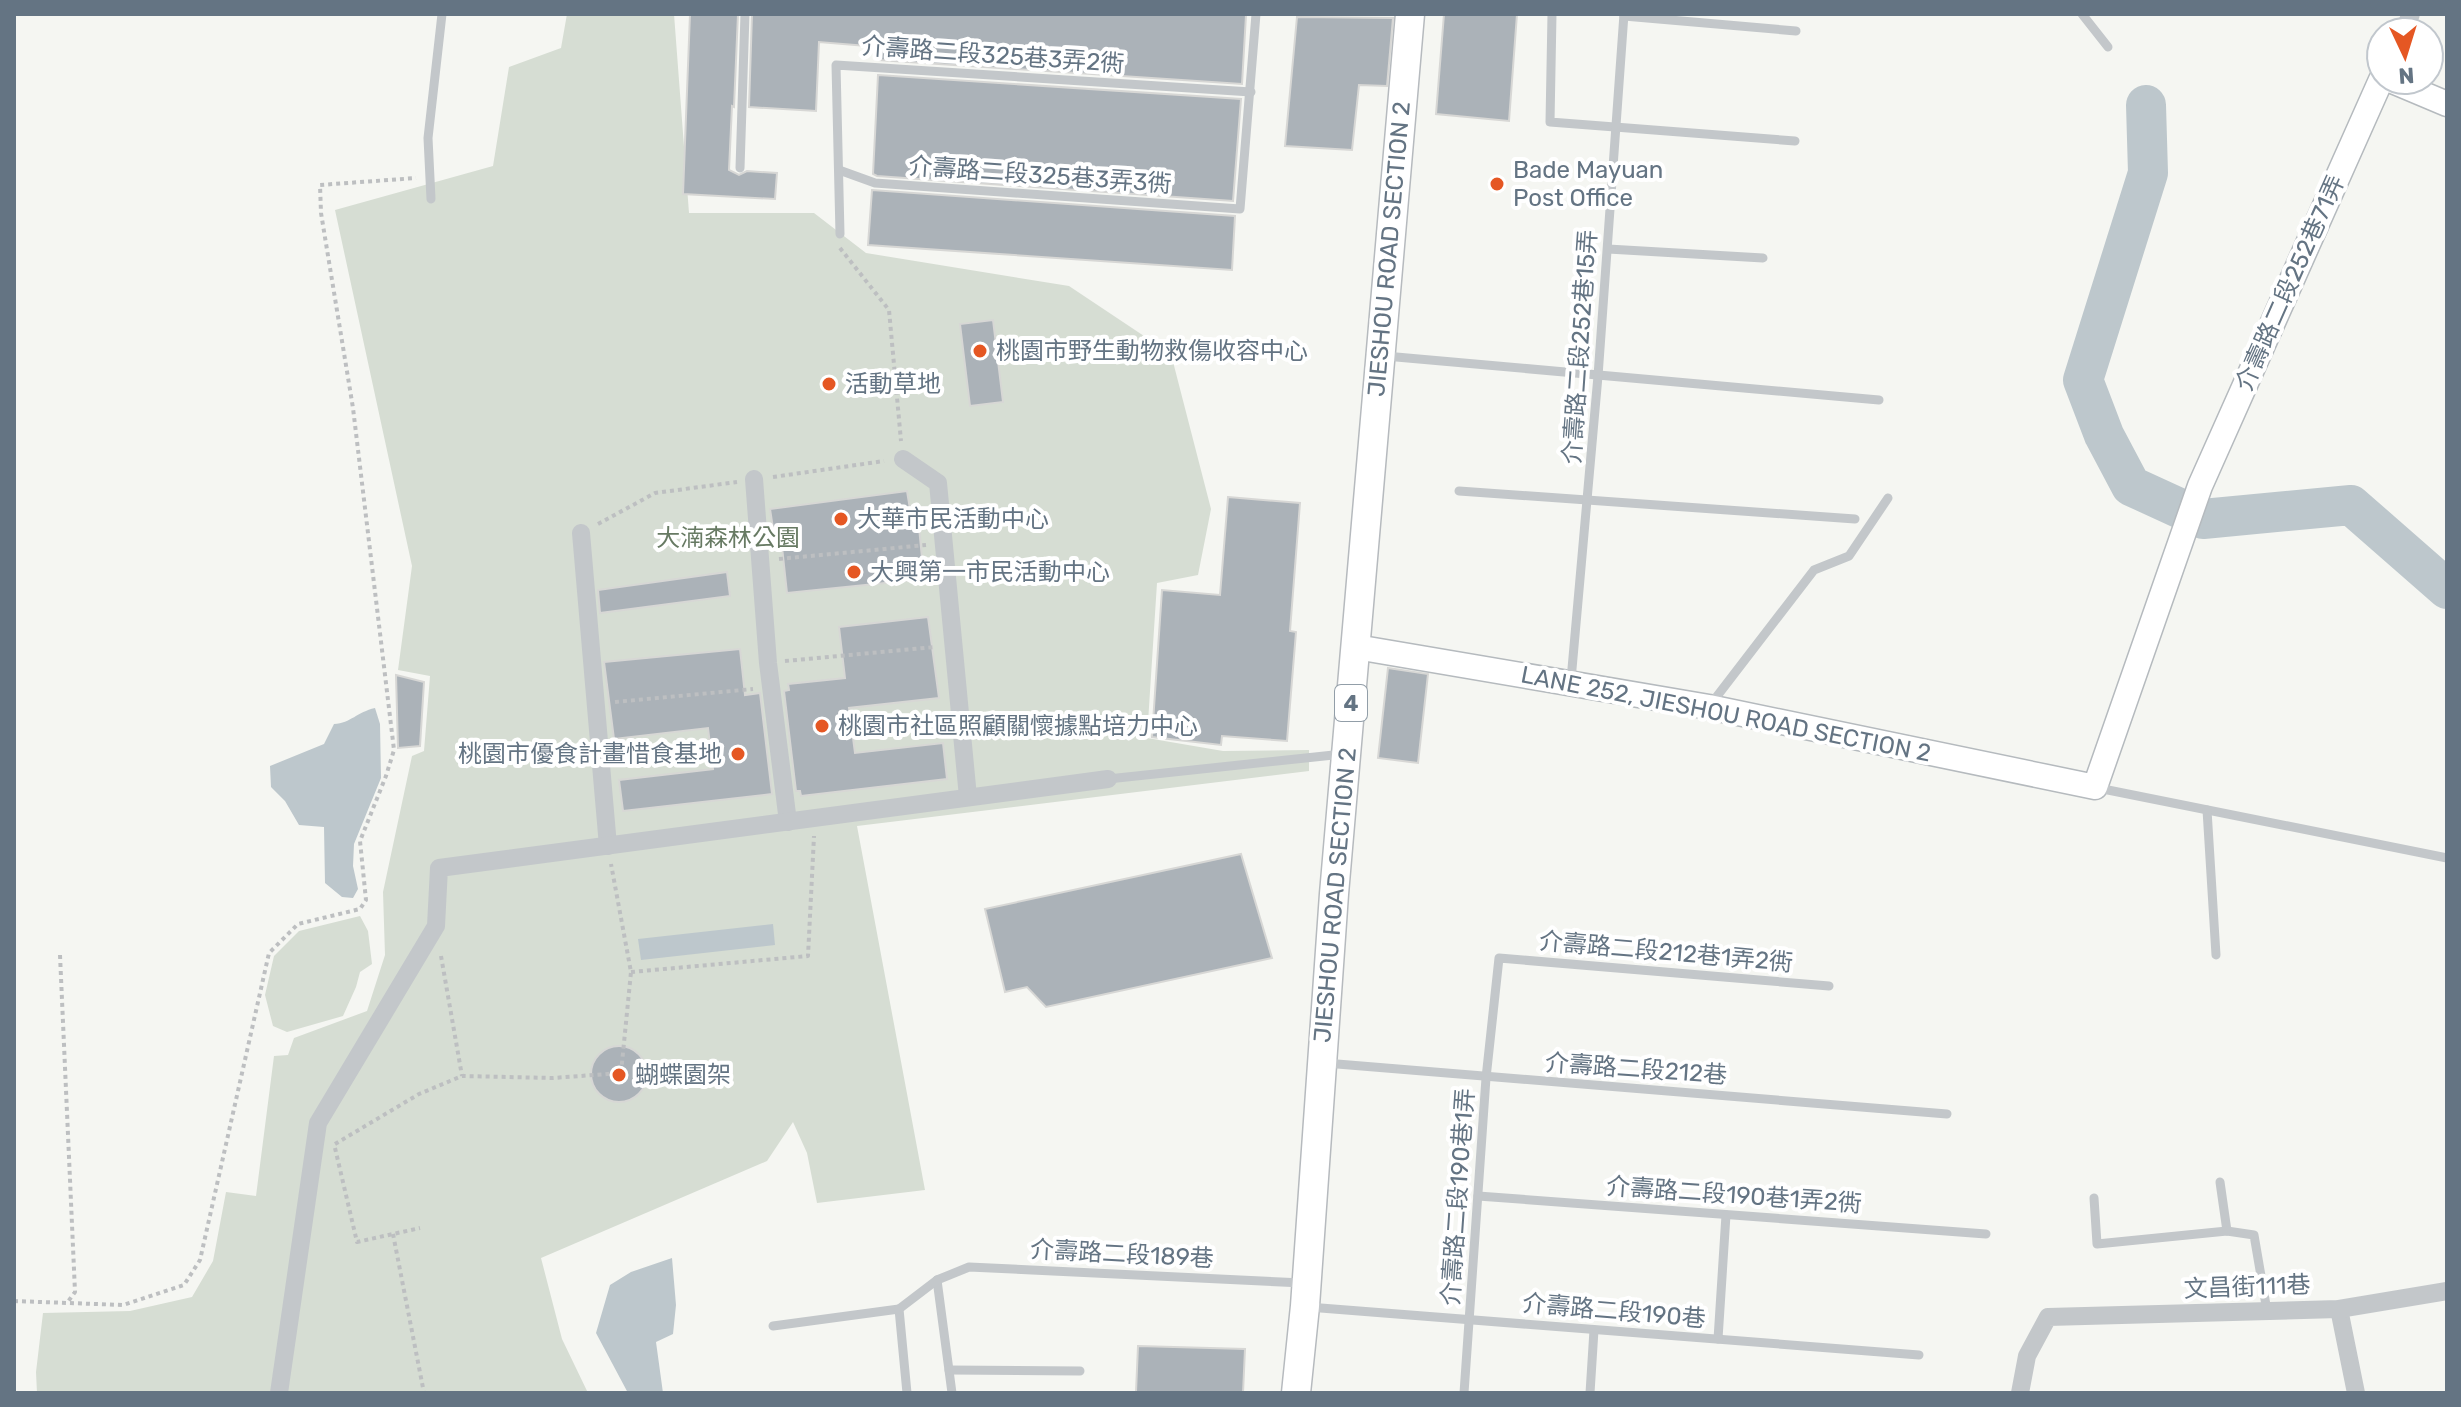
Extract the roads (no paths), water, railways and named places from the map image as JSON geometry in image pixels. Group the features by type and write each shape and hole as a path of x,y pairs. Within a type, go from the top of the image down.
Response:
{"main road":[{"name":"JIESHOU ROAD SECTION 2","path":"1296,1393 1346,754 1410,14"}],"street":[{"name":"介壽路二段252巷71弄","path":"2095,787 2200,486 2374,96"},
{"path":"2428,96 2447,104"},
{"path":"903,459 938,483 968,797"},
{"path":"754,479 768,663 788,822"},
{"path":"581,533 608,846"},
{"name":"LANE 252, JIESHOU ROAD SECTION 2","path":"1356,647 1709,707 2095,787"},
{"path":"279,1393 318,1123 436,926 439,868 1108,779"},
{"name":"文昌街111巷","path":"2020,1393 2027,1356 2048,1317 2339,1309 2447,1291"},
{"path":"2339,1309 2356,1393"}],"lane":[{"path":"431,199 428,138 442,14"},
{"path":"740,168 745,14"},
{"path":"1251,92 1256,14"},
{"path":"1552,14 1550,122 1795,141"},
{"path":"2082,14 2108,47"},
{"path":"1624,15 1796,31"},
{"name":"介壽路二段252巷15弄","path":"1571,682 1598,376 1624,15"},
{"name":"介壽路二段325巷3弄2衖","path":"839,170 836,65 1251,92"},
{"name":"介壽路二段325巷3弄3衖","path":"839,170 875,183 1240,209 1251,92"},
{"path":"839,170 840,234"},
{"path":"1608,249 1763,258"},
{"path":"1379,355 1879,400"},
{"path":"1459,491 1855,519"},
{"path":"1709,707 1814,570 1849,556 1888,498"},
{"path":"1108,779 1346,754"},
{"path":"2095,787 2447,858"},
{"path":"2207,810 2216,955"},
{"name":"介壽路二段212巷1弄2衖","path":"1499,958 1829,986"},
{"name":"介壽路二段190巷1弄","path":"1464,1393 1486,1078 1499,958"},
{"name":"介壽路二段212巷","path":"1322,1063 1947,1114"},
{"path":"2220,1182 2227,1231"},
{"name":"介壽路二段190巷1弄2衖","path":"1478,1196 1986,1234"},
{"path":"2094,1198 2097,1244 2227,1231 2254,1235 2267,1311"},
{"path":"1718,1339 1726,1215"},
{"name":"介壽路二段189巷","path":"899,1309 937,1280 969,1267 1306,1295"},
{"path":"937,1280 952,1393"},
{"name":"介壽路二段190巷","path":"1306,1295 1470,1319 1919,1355"},
{"path":"773,1326 899,1309 907,1393"},
{"path":"1590,1393 1594,1330"},
{"path":"949,1370 1080,1371"}],"waterway":[{"path":"2146,105 2148,173 2083,380 2104,435 2131,486 2203,519 2351,505 2447,589"}],"place":[{"name":"Bade Mayuan Post Office","path":"1497,184"},
{"name":"桃園市野生動物救傷收容中心","path":"980,351"},
{"name":"活動草地","path":"829,384"},
{"name":"大華市民活動中心","path":"841,519"},
{"name":"大興第一市民活動中心","path":"854,572"},
{"name":"桃園市社區照顧關懷據點培力中心","path":"822,726"},
{"name":"桃園市優食計畫惜食基地","path":"738,754"},
{"name":"蝴蝶園架","path":"619,1075"}],"park label":[{"name":"大湳森林公園","path":"728,538"}]}
